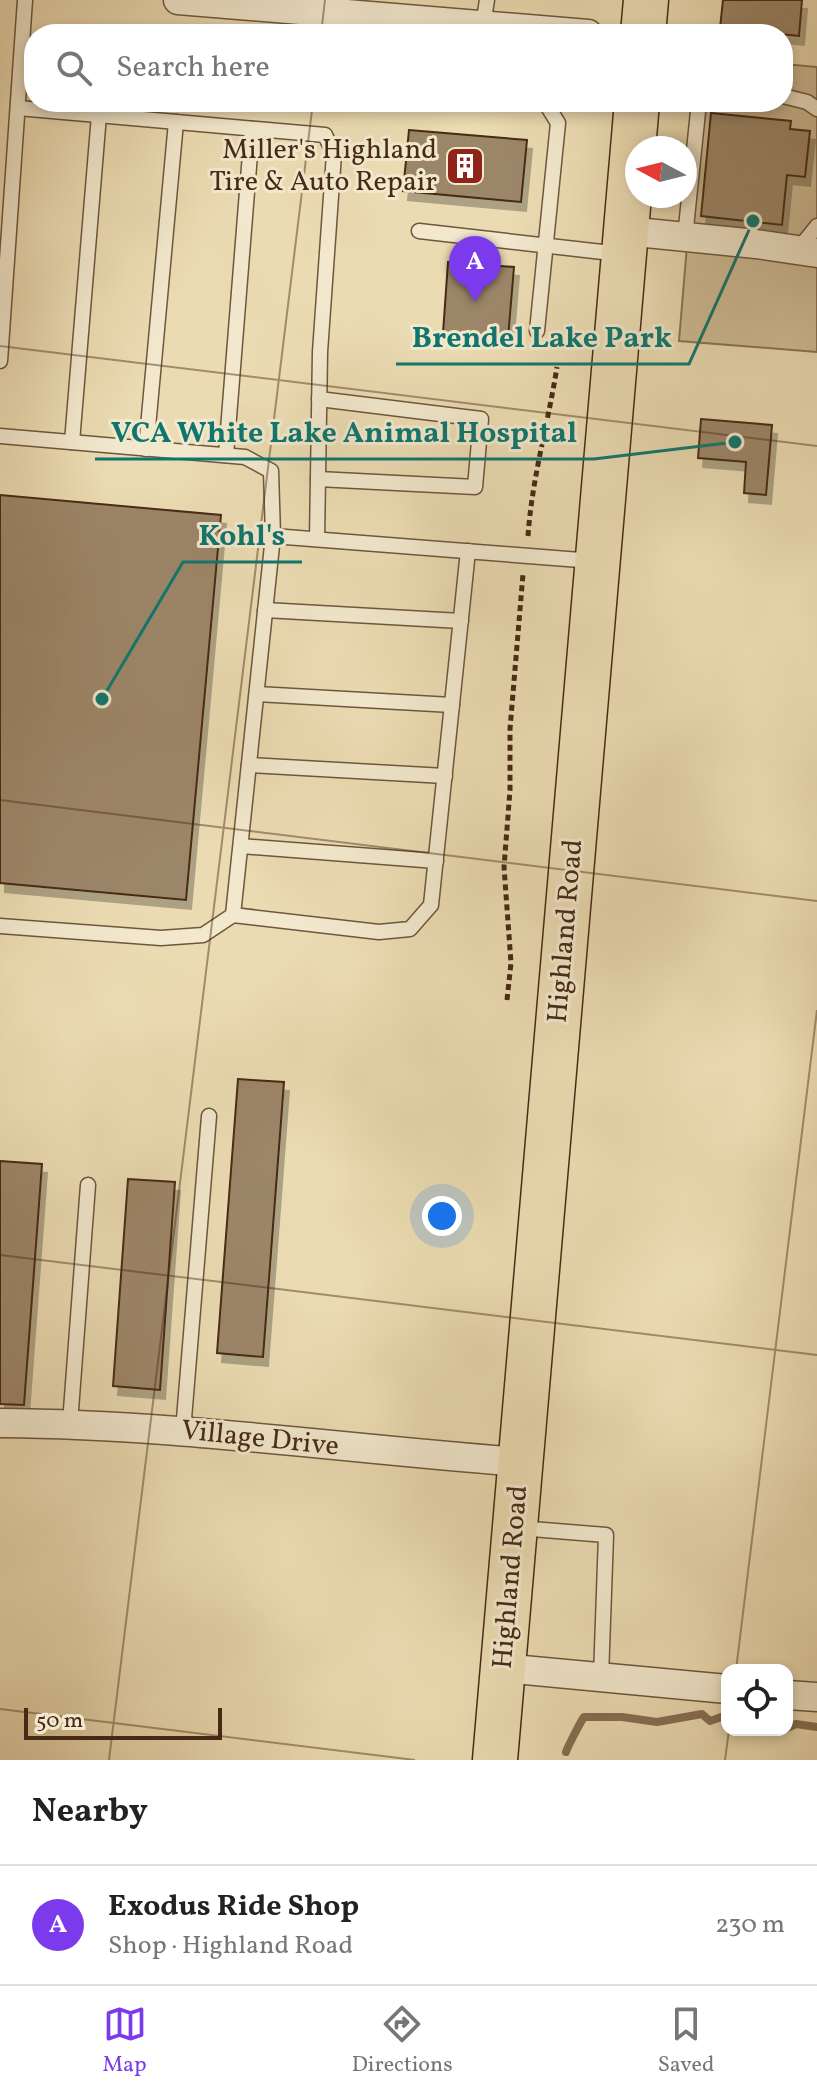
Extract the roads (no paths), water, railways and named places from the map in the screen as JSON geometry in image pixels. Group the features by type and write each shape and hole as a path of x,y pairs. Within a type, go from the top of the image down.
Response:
{"highway":[{"path":"644,24 646,0"},
{"name":"Highland Road","path":"495,1760 636,112"}],"street":[{"path":"178,0 485,13 512,24"},
{"path":"625,242 685,237 813,243"},
{"name":"Village Drive","path":"0,1423 70,1423 183,1431 520,1462"},
{"path":"503,1668 721,1688"},
{"path":"793,1695 817,1697"}],"lane":[{"path":"0,361 25,0"},
{"path":"793,98 807,102 817,109"},
{"path":"18,108 24,109"},
{"path":"64,112 325,135 334,154 319,399 317,539"},
{"path":"537,331 558,123 551,112"},
{"path":"685,237 698,112"},
{"path":"72,442 99,115"},
{"path":"146,449 176,122"},
{"path":"226,455 252,129"},
{"path":"419,231 547,246 625,242"},
{"path":"318,479 475,487 481,419 319,399"},
{"path":"0,436 245,457 271,471 273,536 233,915"},
{"path":"273,536 598,561"},
{"path":"0,926 161,938 203,935 233,915 379,932 410,929 431,905 468,551"},
{"path":"265,610 461,621"},
{"path":"257,694 452,705"},
{"path":"249,765 445,776"},
{"path":"241,846 436,861"},
{"path":"183,1431 209,1116"},
{"path":"70,1423 88,1185"},
{"path":"515,1527 606,1535 601,1677"}],"waterway":[{"path":"566,1752 584,1717 622,1717 657,1722 702,1714 710,1721 721,1717"},
{"path":"793,1725 817,1727"}],"place":[{"name":"Miller's Highland Tire & Auto Repair","path":"465,166"},
{"name":"Brendel Lake Park","path":"753,221"},
{"name":"Exodus Ride Shop","path":"475,302"},
{"name":"VCA White Lake Animal Hospital","path":"735,442"},
{"name":"Kohl's","path":"102,699"}]}
